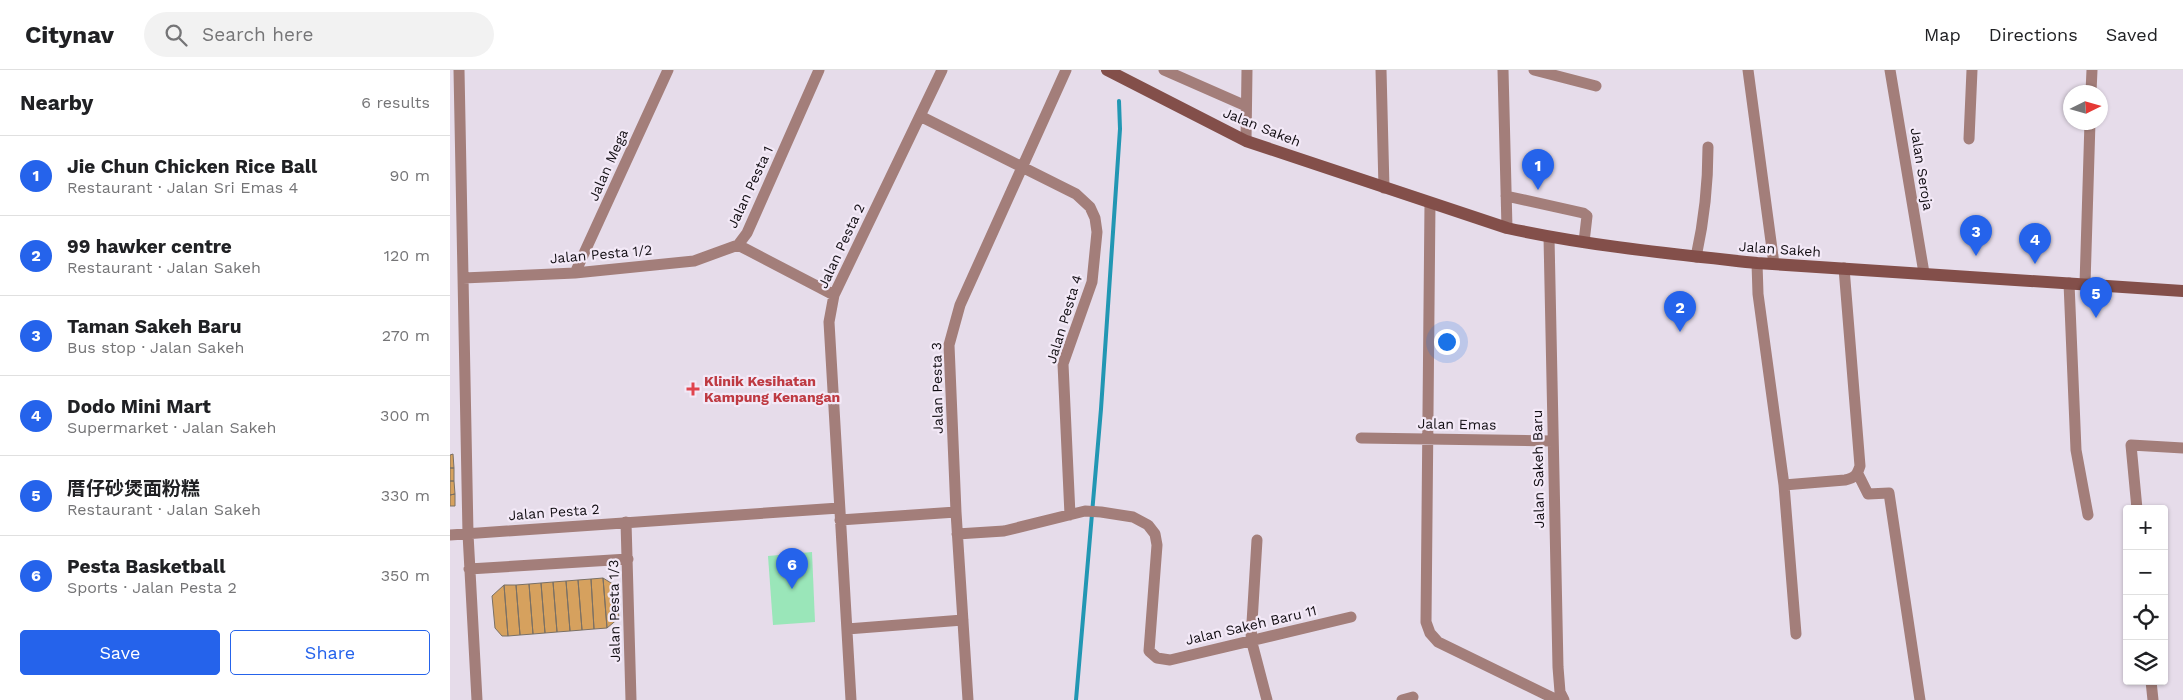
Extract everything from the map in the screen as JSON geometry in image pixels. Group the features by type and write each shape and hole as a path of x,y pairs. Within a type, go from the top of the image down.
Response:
{"street":[{"path":"459,70 468,534 477,700"},
{"name":"Jalan Mega","path":"575,273 668,70"},
{"name":"Jalan Pesta 1","path":"819,70 747,233 738,244 834,295"},
{"name":"Jalan Pesta 2","path":"851,700 829,322 834,295 942,70"},
{"name":"Jalan Pesta 3","path":"968,700 957,534 949,345 951,330 960,305 1066,70"},
{"name":"Jalan Sakeh","path":"1107,70 1246,140 1507,228 1548,237 1696,257 1757,263 2183,290"},
{"path":"1164,70 1246,106"},
{"path":"1246,140 1247,70"},
{"path":"1380,70 1384,188"},
{"path":"1503,70 1507,228"},
{"path":"1534,70 1596,86"},
{"path":"1748,70 1774,264"},
{"name":"Jalan Seroja","path":"1890,70 1924,273"},
{"path":"1969,139 1972,70"},
{"path":"2091,85 2092,70"},
{"name":"Jalan Pesta 4","path":"920,116 1076,194 1090,207 1095,218 1097,240 1092,282 1063,364 1070,515"},
{"path":"2084,284 2090,130"},
{"path":"1696,257 1702,233 1708,181 1708,147"},
{"path":"1506,196 1583,212 1587,216 1584,242"},
{"path":"1430,203 1426,622 1430,633 1438,642 1557,700"},
{"name":"Jalan Sakeh Baru","path":"1548,237 1558,666 1560,692 1564,700"},
{"name":"Jalan Pesta 1/2","path":"463,278 575,273 694,261 738,244"},
{"path":"1757,263 1758,294 1784,485 1796,634"},
{"path":"1784,485 1845,480 1854,478 1858,474 1860,466 1844,268"},
{"path":"2068,283 2076,450 2088,515"},
{"name":"Jalan Emas","path":"1361,438 1553,441"},
{"path":"2137,505 2132,446 2183,448"},
{"path":"1858,474 1868,494 1889,492 1920,700"},
{"name":"Jalan Pesta 2","path":"450,535 839,508"},
{"name":"Jalan Sakeh Baru 11","path":"1070,515 1085,511 1133,517 1148,525 1155,534 1157,546 1150,651 1157,658 1170,660 1252,639 1351,618"},
{"path":"840,520 956,512"},
{"path":"957,534 1004,531 1070,515"},
{"name":"Jalan Pesta 1/3","path":"626,522 631,700"},
{"path":"1257,540 1252,639 1267,700"},
{"path":"470,570 628,559"},
{"path":"846,629 963,620"},
{"path":"2152,685 2153,700"}],"green space":[{"path":"812,552 815,622 773,625 768,556"}],"building":[{"path":"453,454 454,468 450,468 450,455"},
{"path":"450,468 454,468 454,481 450,481"},
{"path":"450,481 454,481 455,494 450,495"},
{"path":"455,494 455,506 450,506 450,495"},
{"path":"603,578 616,586 619,618 607,628"},
{"path":"603,578 607,628 594,629 591,579"},
{"path":"591,579 594,629 582,630 578,580"},
{"path":"578,580 582,630 570,631 566,581"},
{"path":"566,581 570,631 557,632 553,582"},
{"path":"553,582 557,632 545,633 541,583"},
{"path":"541,583 545,633 533,634 529,584"},
{"path":"529,584 533,634 520,635 516,585"},
{"path":"504,585 516,585 520,635 508,636"},
{"path":"504,585 508,636 502,636 495,628 492,596"}],"waterway":[{"path":"1076,700 1101,409 1120,129 1119,101"}],"place":[{"name":"Jie Chun Chicken Rice Ball","path":"1538,190"},
{"name":"Taman Sakeh Baru","path":"1976,256"},
{"name":"Dodo Mini Mart","path":"2035,264"},
{"name":"厝仔砂煲面粉糕","path":"2096,318"},
{"name":"99 hawker centre","path":"1680,332"},
{"name":"Klinik Kesihatan Kampung Kenangan","path":"693,389"},
{"name":"Pesta Basketball","path":"792,589"}]}
